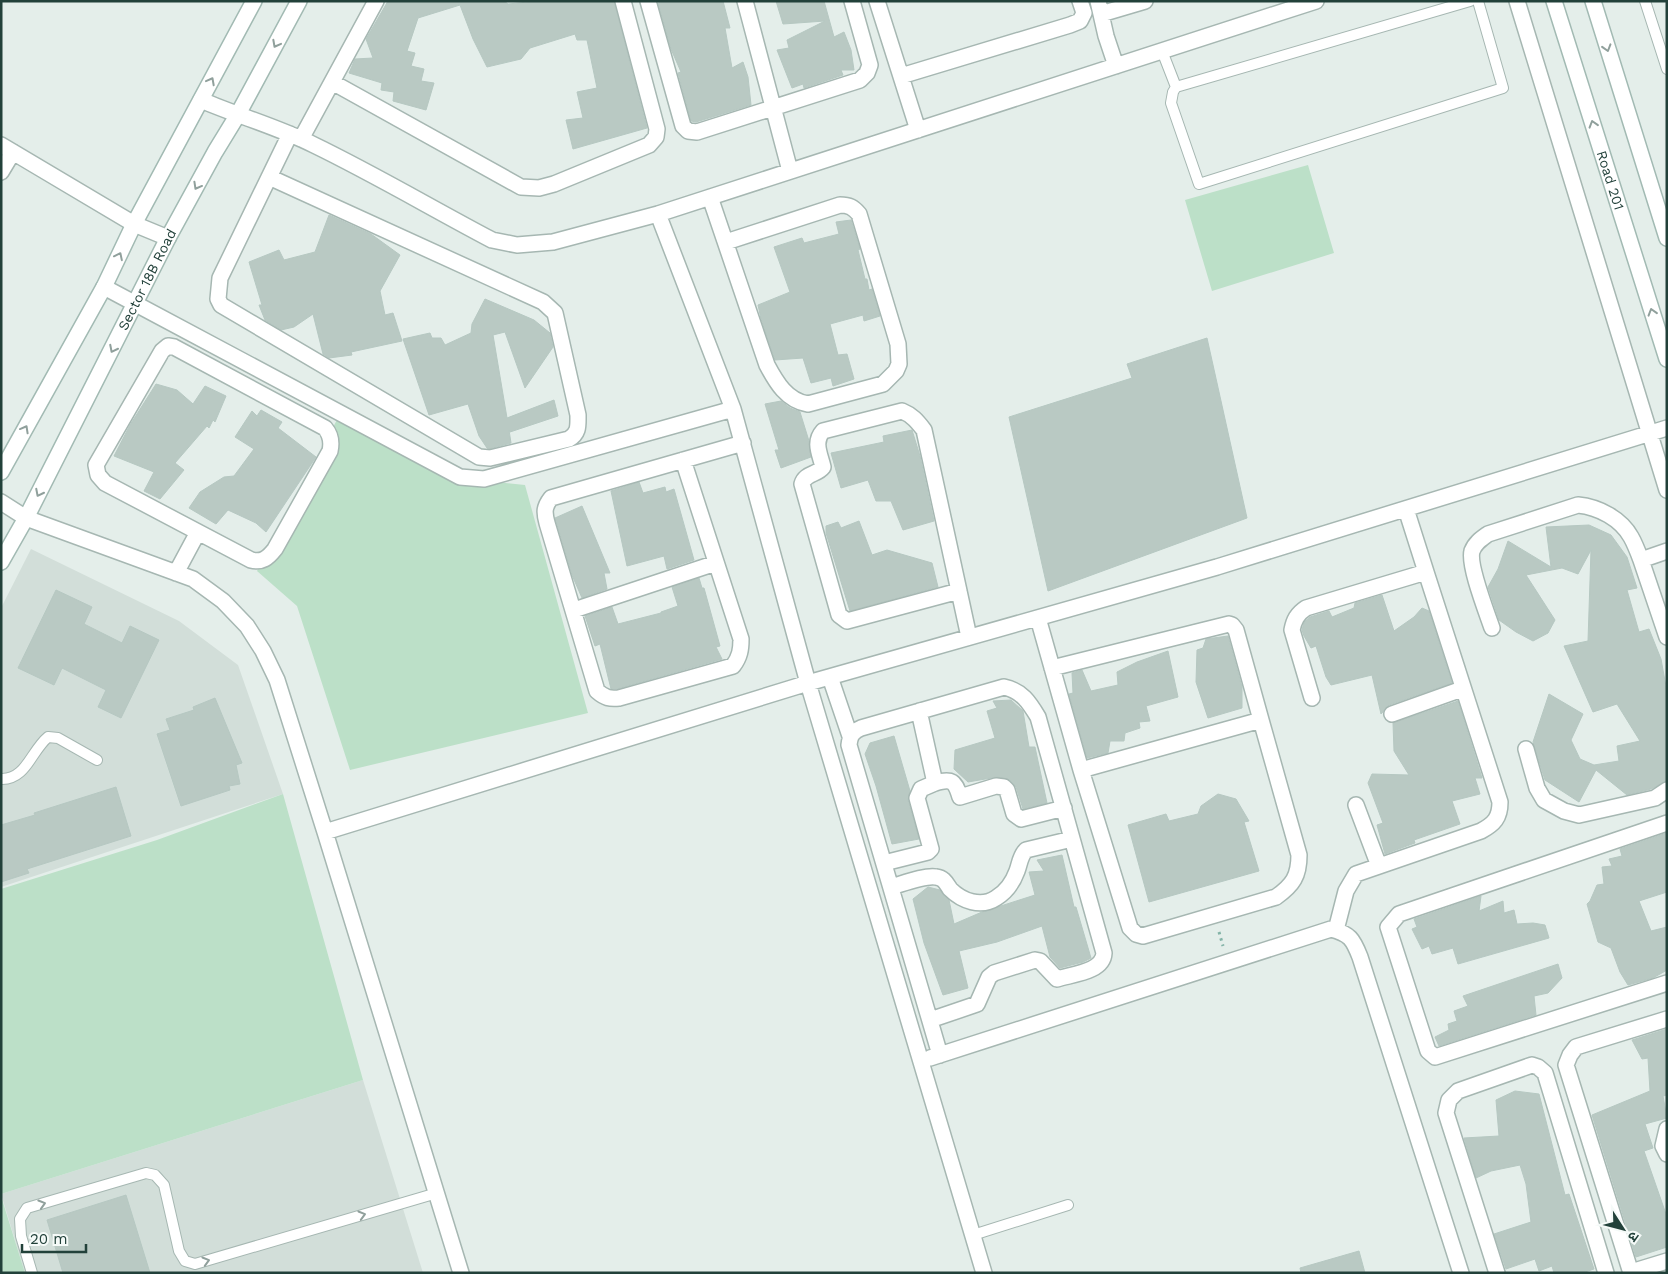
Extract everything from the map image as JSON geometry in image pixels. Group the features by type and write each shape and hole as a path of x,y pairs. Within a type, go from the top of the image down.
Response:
{"street":[{"path":"1,472 104,287 134,224 254,1"},
{"name":"Sector 18B Road","path":"1,562 26,518 136,305 168,238 299,1"},
{"path":"269,178 543,302 555,312 578,415 578,429 575,435 490,458 480,457 221,305 218,299 220,278 269,178 332,82 376,1"},
{"path":"332,82 521,187 538,188 546,186 649,145 656,137 657,129 623,1"},
{"path":"648,1 683,126 688,131 697,132 860,80 867,74 870,64 852,1"},
{"path":"745,1 790,171"},
{"path":"877,1 918,130"},
{"path":"901,76 1080,21 1084,13 1080,1"},
{"path":"1116,66 1099,8 1145,1"},
{"path":"201,100 237,116 295,137 492,240 518,245 553,242 658,214 1316,1"},
{"path":"1517,1 1667,490"},
{"name":"Road 201","path":"1554,1 1667,358"},
{"path":"1592,1 1667,238"},
{"path":"1,172 7,148 134,224 168,238"},
{"path":"710,197 767,364 774,379 786,394 802,403 808,404 883,384 896,371 899,364 898,344 860,214 854,207 848,205 840,206 726,242"},
{"path":"658,214 733,409 808,683 984,1273"},
{"path":"104,287 460,477 484,479 733,409"},
{"path":"168,346 174,347 325,428 332,444 330,451 276,549 265,560 258,562 250,560 198,532 105,483 98,475 96,465 162,351 168,346"},
{"path":"959,591 847,620 839,615 802,484 808,475 820,471 823,467 817,444 818,437 823,432 902,411 912,415 924,430 959,591 969,638"},
{"path":"325,832 830,676 1217,568 1667,428"},
{"path":"683,460 741,639 738,660 733,666 619,698 611,699 604,697 598,691 544,511 547,503 551,498 683,460 743,443"},
{"path":"1,502 26,518 193,579 223,601 247,626 263,651 277,680 461,1273"},
{"path":"1492,628 1472,568 1471,552 1478,540 1488,534 1578,505 1602,510 1620,523 1631,536 1667,637"},
{"path":"1336,930 1346,891 1356,874 1481,831 1496,821 1500,812 1500,802 1462,689 1406,509"},
{"path":"176,573 198,532"},
{"path":"1641,560 1667,551"},
{"path":"574,610 716,563"},
{"path":"1312,698 1292,630 1294,620 1299,613 1306,608 1426,572"},
{"path":"1038,618 1052,668 1082,770 1130,928 1136,934 1143,936 1276,897 1288,888 1296,876 1299,855 1236,630 1229,624 1052,668"},
{"path":"830,676 850,736 849,745 940,1054"},
{"path":"850,736 861,728 919,711 1004,687 1013,689 1030,702 1038,717 1064,808 1104,953 1104,959 1101,964 1057,979 1040,961 1035,960 994,973 988,977 977,1004 930,1020"},
{"path":"1392,714 1462,689"},
{"path":"919,711 935,782"},
{"path":"1082,770 1261,720"},
{"path":"1526,749 1537,788 1544,800 1564,811 1579,815 1656,798 1667,790"},
{"path":"884,863 928,852 931,849 917,798 921,789 935,782 946,779 951,781 956,786 960,797 996,786 1004,787 1007,790 1014,814 1021,819 1064,808"},
{"path":"1356,805 1379,866"},
{"path":"1667,823 1399,914 1388,927 1428,1051 1431,1056 1435,1057 1667,983"},
{"path":"891,887 934,876 944,880 961,897 972,902 984,903 995,898 1012,882 1022,854 1026,850 1072,839"},
{"path":"921,1061 1331,929 1344,932 1353,940 1358,951 1461,1273"},
{"path":"1667,1019 1576,1048 1570,1055 1566,1065 1631,1272 1667,1261"},
{"path":"1498,1273 1446,1113 1449,1100 1458,1091 1532,1065 1545,1073 1606,1273"},
{"path":"1667,1129 1663,1146 1667,1154"}],"lane":[{"path":"1470,1 1176,87 1171,103 1199,184 1503,88 1478,1"},
{"path":"1645,1 1667,69"},
{"path":"1162,51 1176,87"},
{"path":"1,779 9,779 20,774 39,744 48,737 58,738 97,760"},
{"path":"32,1273 21,1236 20,1220 27,1208 146,1172 155,1175 164,1185 179,1251 185,1261 194,1264 437,1193"},
{"path":"973,1235 1068,1205"}],"shaded area":[{"path":"31,549 179,621 238,665 283,794 1,887 1,608"},
{"path":"363,1080 423,1273 25,1273 1,1194"}],"green space":[{"path":"1308,165 1334,253 1212,291 1185,200"},
{"path":"339,416 460,478 525,485 588,713 350,770 297,606 257,571"},
{"path":"283,794 363,1080 1,1194 1,889 157,840"},
{"path":"1,1196 25,1273 1,1273"}],"building":[{"path":"388,1 504,1 508,4 538,1 614,1 647,128 573,149 566,120 583,118 577,92 597,88 587,40 577,40 575,34 530,48 521,59 487,67 473,39 460,5 418,18 407,51 415,53 411,66 424,69 421,81 434,83 426,110 393,101 394,92 381,90 382,83 349,73 355,59 373,58 366,39"},
{"path":"664,1 723,1 730,28 725,28 732,68 743,62 748,77 751,105 696,122 691,121 678,73 681,72 671,49 658,3"},
{"path":"776,1 824,1 834,37 844,32 851,50 854,70 841,70 843,75 804,88 803,84 792,88 777,50 789,48 787,40 825,21 783,24"},
{"path":"329,215 371,234 400,255 380,291 385,315 393,313 402,341 351,352 352,355 329,358 323,354 313,314 294,327 281,330 265,320 259,305 262,305 249,262 279,250 284,260 315,252"},
{"path":"851,220 860,249 858,250 865,279 867,279 869,290 872,289 880,316 864,321 863,315 830,324 838,355 847,354 854,379 833,386 831,378 811,383 803,358 775,360 758,305 790,292 774,247 802,238 804,243 839,234 836,222"},
{"path":"485,299 534,320 550,333 553,347 525,388 505,332 493,335 507,418 554,400 558,416 510,432 509,430 511,443 489,449 479,436 468,404 429,415 403,339 430,333 432,338 441,338 445,345 471,333 472,324"},
{"path":"1207,338 1247,518 1048,591 1009,417 1132,378 1127,364"},
{"path":"156,384 177,390 193,404 205,386 226,396 215,422 213,420 209,428 207,426 175,463 184,470 160,499 144,491 154,472 114,456 130,425"},
{"path":"781,401 790,408 800,412 809,441 811,457 781,468 775,450 779,450 765,404"},
{"path":"261,410 282,422 278,428 316,457 266,532 256,523 228,510 216,524 189,508 200,492 224,477 234,476 254,449 235,437 252,411 257,416"},
{"path":"912,430 920,456 934,521 903,530 891,501 876,501 868,480 841,488 831,453 884,442 883,436"},
{"path":"639,482 643,493 665,487 666,492 674,489 694,560 667,569 664,556 627,566 611,491"},
{"path":"582,506 610,573 604,573 607,589 582,598 572,575 555,518"},
{"path":"859,521 872,555 887,550 932,563 938,587 850,611 826,533 826,526 838,522 841,528"},
{"path":"1589,525 1611,535 1627,557 1637,588 1627,590 1639,632 1649,629 1661,659 1667,692 1667,781 1651,789 1627,795 1596,770 1579,802 1545,780 1533,742 1549,694 1583,714 1571,740 1580,759 1594,765 1619,761 1617,746 1640,741 1617,704 1593,712 1564,646 1588,641 1591,550 1578,574 1562,568 1526,575 1555,620 1548,633 1533,641 1499,620 1488,587 1498,569 1508,541 1551,567 1546,527"},
{"path":"699,578 702,588 704,588 720,646 716,647 722,659 617,689 611,689 600,644 595,646 585,616 612,607 618,624 661,613 678,606 672,587"},
{"path":"56,590 92,607 84,624 122,643 130,626 159,640 121,718 98,707 106,690 62,668 54,685 18,668"},
{"path":"1382,595 1394,631 1414,617 1422,608 1429,611 1452,683 1389,705 1381,714 1372,675 1331,685 1326,677 1316,646 1311,648 1302,630 1304,622 1310,617 1329,611 1332,617 1354,608 1355,603"},
{"path":"1228,636 1242,687 1242,708 1208,718 1196,682 1197,650 1203,648 1206,639"},
{"path":"1168,651 1178,697 1146,706 1150,721 1139,722 1140,728 1125,733 1124,741 1110,741 1108,753 1087,758 1069,694 1073,693 1072,673 1082,670 1091,691 1118,685 1117,672 1137,662"},
{"path":"215,698 242,763 236,765 240,784 229,786 230,790 181,806 157,734 170,730 166,719 194,710 193,707"},
{"path":"1011,700 1023,711 1029,747 1035,747 1047,803 1023,809 1016,787 1010,780 997,777 968,782 954,769 955,750 995,738 987,711 997,708 993,701"},
{"path":"1458,701 1482,778 1475,778 1480,794 1452,801 1460,824 1414,840 1415,843 1385,854 1377,825 1383,823 1368,783 1372,774 1409,775 1394,751 1393,723"},
{"path":"894,736 910,791 908,800 919,839 892,844 865,754 870,743"},
{"path":"116,787 131,836 27,869 29,873 1,882 1,825"},
{"path":"1218,794 1236,799 1249,821 1244,822 1259,871 1149,902 1128,825 1166,814 1169,821 1198,814 1201,806"},
{"path":"1667,833 1667,892 1639,901 1651,931 1667,927 1667,970 1653,978 1628,985 1620,972 1611,948 1598,942 1587,904 1597,885 1604,884 1602,867 1612,866 1609,859 1622,856 1620,849"},
{"path":"1062,855 1074,907 1076,907 1091,958 1060,968 1050,957 1042,926 997,942 959,951 968,988 943,995 924,943 913,899 928,887 940,890 949,900 954,924 982,912 1035,895 1029,872 1044,871 1037,860"},
{"path":"1481,896 1479,911 1503,901 1504,913 1514,910 1517,924 1533,923 1545,925 1549,938 1458,964 1453,948 1432,954 1429,946 1422,949 1412,929 1417,927 1414,919"},
{"path":"1558,964 1562,978 1548,993 1534,996 1536,1015 1439,1046 1435,1037 1449,1030 1448,1024 1457,1021 1454,1011 1468,1006 1463,996"},
{"path":"1667,1029 1667,1095 1663,1096 1667,1118 1645,1124 1653,1148 1644,1151 1667,1217 1667,1247 1636,1257 1592,1115 1650,1091 1648,1058 1642,1059 1632,1040"},
{"path":"1515,1091 1539,1094 1565,1195 1569,1194 1594,1269 1582,1273 1554,1273 1552,1266 1539,1271 1535,1259 1506,1269 1494,1234 1531,1222 1526,1184 1520,1165 1491,1171 1476,1178 1464,1138 1499,1136 1496,1100"},
{"path":"126,1195 150,1273 63,1273 47,1220"},
{"path":"1359,1251 1365,1273 1301,1273 1300,1268"}]}
